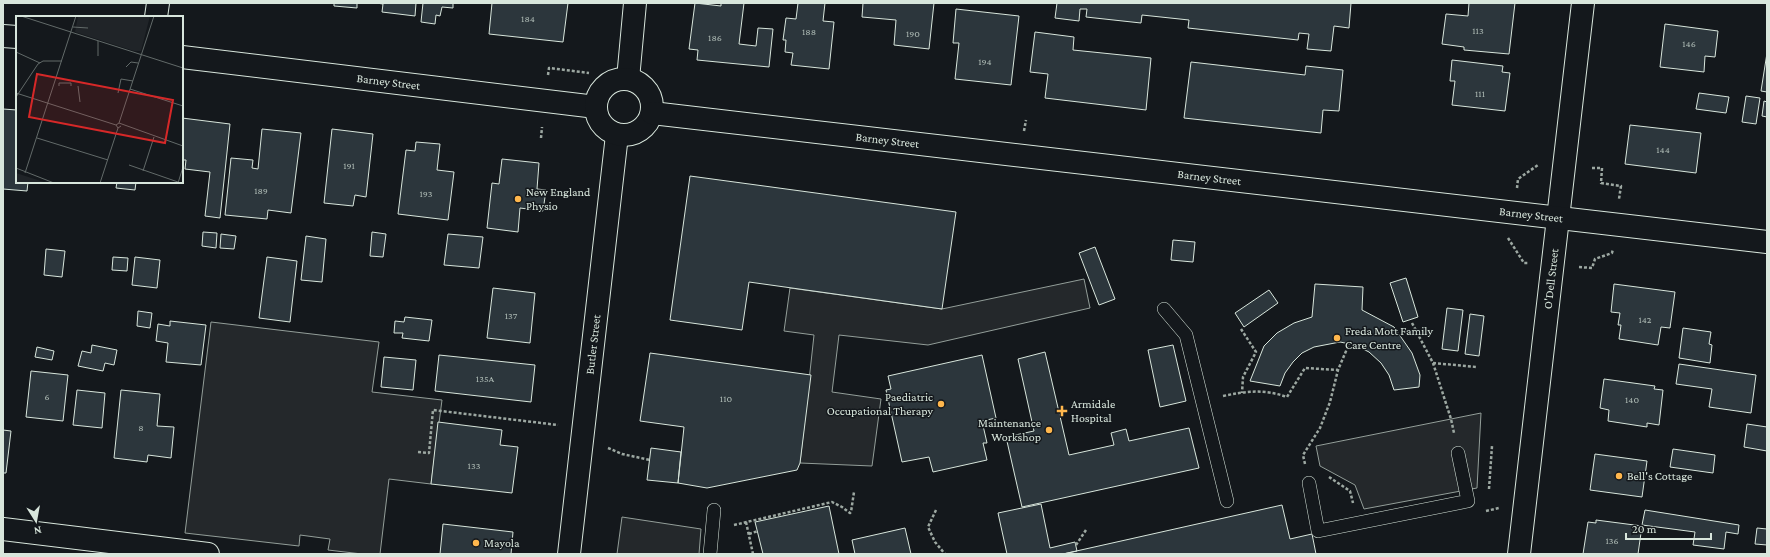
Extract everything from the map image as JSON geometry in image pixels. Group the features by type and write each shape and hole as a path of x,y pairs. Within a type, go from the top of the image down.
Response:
{"street":[{"path":"156,16 158,3"},
{"path":"628,79 635,3"},
{"name":"O'Dell Street","path":"1519,554 1583,3"},
{"path":"3,36 16,37"},
{"name":"Barney Street","path":"183,57 596,107"},
{"path":"628,79 640,84 651,97 652,113 645,126 633,135 617,135 602,125 596,107 598,97 604,87 613,81 628,79"},
{"name":"Barney Street","path":"652,113 1767,242"},
{"name":"Butler Street","path":"569,554 617,135"},
{"path":"3,529 208,554"}],"lane":[{"path":"1164,309 1186,335 1227,501"},
{"path":"1309,483 1318,531 1347,526 1468,501 1458,453"},
{"path":"710,554 714,510"}],"path":[{"path":"548,75 549,68 589,73"},
{"path":"1024,129 1026,120"},
{"path":"541,138 542,126"},
{"path":"1517,187 1518,178 1540,163"},
{"path":"1592,168 1602,168 1601,183 1621,186 1619,200"},
{"path":"1508,238 1524,262 1530,263"},
{"path":"1584,268 1592,268 1594,260 1612,253 1613,248"},
{"path":"1412,323 1433,363 1451,419"},
{"path":"1241,329 1256,352 1243,377 1242,393"},
{"path":"1306,468 1303,455 1320,428 1330,402 1338,370 1348,344"},
{"path":"1433,363 1477,367"},
{"path":"1237,393 1256,390 1276,393 1287,397 1305,368 1338,370"},
{"path":"418,452 429,453 433,410 558,425"},
{"path":"1491,464 1492,446"},
{"path":"612,450 622,454 650,460"},
{"path":"1327,476 1334,478 1350,491 1354,508 1347,526"},
{"path":"732,526 832,502 850,513 854,492"},
{"path":"936,510 928,527 935,542 945,554"},
{"path":"746,522 753,554"},
{"path":"1076,545 1086,530"},
{"path":"749,534 758,531"}],"shaded area":[{"path":"1084,279 1090,308 928,345 839,335 832,392 881,399 872,466 800,463 814,335 784,331 790,288 942,309"},
{"path":"211,322 379,342 372,392 442,400 431,484 389,479 380,554 362,554 328,550 330,539 300,535 299,546 185,533"},
{"path":"1481,413 1477,488 1364,509 1355,485 1320,466 1316,446"},
{"path":"622,517 701,529 699,554 617,554"}],"building":[{"path":"334,3 357,3 357,8 334,6"},
{"path":"376,3 416,3 415,16 382,12 383,4"},
{"path":"423,3 453,3 453,8 442,7 440,16 436,15 435,24 421,22"},
{"path":"492,3 568,3 563,42 489,34"},
{"path":"695,3 721,6 721,3 744,3 739,44 756,46 758,28 773,29 769,67 697,60 698,50 689,49"},
{"path":"798,3 825,3 823,21 834,22 829,69 791,65 793,53 785,52 786,40 783,40 786,18 796,19"},
{"path":"863,3 934,3 929,49 894,45 896,20 862,17"},
{"path":"1057,3 1351,3 1349,28 1334,26 1331,51 1307,49 1309,34 1299,33 1298,40 1188,28 1189,20 1142,15 1141,23 1086,17 1087,9 1080,9 1079,21 1055,18"},
{"path":"1469,3 1515,3 1509,54 1464,50 1464,47 1442,44 1446,14 1468,16"},
{"path":"956,9 1019,16 1011,85 955,79 959,43 953,43"},
{"path":"1665,24 1718,31 1715,57 1705,56 1704,72 1660,67"},
{"path":"1035,32 1074,37 1073,50 1151,58 1146,110 1045,98 1048,74 1030,72"},
{"path":"1767,53 1767,92 1761,91"},
{"path":"1452,60 1503,66 1502,72 1510,73 1505,111 1452,105 1455,81 1450,81"},
{"path":"1191,62 1305,75 1306,66 1343,70 1339,111 1323,110 1321,133 1184,118"},
{"path":"1699,93 1729,97 1726,113 1696,109"},
{"path":"1746,96 1760,98 1756,124 1742,122"},
{"path":"1764,101 1767,102 1767,117 1762,116"},
{"path":"3,109 16,110 16,183 28,183 27,191 3,189"},
{"path":"183,118 230,124 220,218 205,216 210,172 185,169 186,160 183,160"},
{"path":"1630,125 1701,133 1696,173 1625,164"},
{"path":"262,129 301,133 291,213 268,210 267,219 225,215 231,158 253,160 252,168 258,169"},
{"path":"332,129 373,134 366,197 355,195 353,206 324,203"},
{"path":"416,142 440,144 437,170 454,172 448,220 398,214 406,150 415,151"},
{"name":"New England Physio","path":"502,159 539,163 537,189 546,190 543,211 520,208 518,232 487,228 492,183 499,184"},
{"path":"690,176 956,212 942,309 749,282 742,330 670,320"},
{"path":"117,183 136,183 135,190 116,188"},
{"path":"203,232 217,233 216,248 202,246"},
{"path":"372,232 386,234 383,257 370,256"},
{"path":"221,234 236,236 234,249 220,248"},
{"path":"448,234 483,237 479,268 444,265"},
{"path":"306,236 326,239 322,282 301,280"},
{"path":"1173,240 1195,242 1193,262 1171,260"},
{"path":"1095,247 1115,299 1099,305 1079,253"},
{"path":"46,249 65,251 62,277 44,275"},
{"path":"113,257 128,258 127,271 112,270"},
{"path":"135,257 160,260 157,288 132,285"},
{"path":"267,257 297,261 290,322 259,318"},
{"path":"1406,278 1418,317 1403,322 1390,283"},
{"name":"Freda Mott Family Care Centre","path":"1315,284 1363,287 1362,310 1394,327 1412,353 1420,375 1419,387 1394,390 1389,375 1381,363 1369,352 1355,345 1340,342 1314,347 1302,353 1285,373 1280,386 1250,381 1264,346 1277,333 1294,323 1312,317"},
{"path":"1614,284 1675,292 1670,328 1661,327 1658,345 1619,339 1621,325 1618,325 1620,313 1611,312"},
{"path":"493,288 535,293 530,343 487,338"},
{"path":"1269,290 1278,303 1244,327 1235,313"},
{"path":"1447,308 1463,310 1458,351 1442,349"},
{"path":"138,311 152,313 150,328 137,326"},
{"path":"1470,314 1484,316 1479,356 1465,354"},
{"path":"405,317 432,320 429,341 402,338 403,333 394,333 395,321 404,322"},
{"path":"170,321 206,325 201,365 166,362 168,343 156,341 158,324 170,326"},
{"path":"1683,328 1711,332 1709,344 1712,345 1710,363 1679,358"},
{"path":"92,345 117,350 114,365 105,363 103,371 78,366 82,351 91,353"},
{"path":"1173,345 1186,401 1160,407 1148,350"},
{"path":"37,347 54,351 52,360 35,357"},
{"name":"Maintenance Workshop","path":"1045,352 1069,455 1114,445 1111,433 1126,429 1129,441 1189,428 1199,468 1022,507 1006,437 1034,431 1018,359"},
{"path":"650,353 811,375 800,463 797,470 707,488 678,483 684,427 640,421"},
{"path":"439,355 535,365 531,402 435,391"},
{"name":"Paediatric Occupational Therapy","path":"982,355 996,418 982,421 987,443 983,443 987,460 933,472 929,457 902,462 886,390 891,389 888,376"},
{"path":"384,357 416,360 413,390 381,387"},
{"path":"1679,364 1756,375 1751,413 1709,407 1712,389 1676,384"},
{"path":"31,371 68,375 63,421 26,417"},
{"path":"1604,379 1655,386 1654,389 1663,390 1659,425 1647,423 1647,427 1608,421 1609,410 1600,408"},
{"path":"77,390 105,393 102,428 73,425"},
{"path":"121,390 160,394 157,426 174,427 171,458 148,455 147,462 114,458"},
{"path":"438,422 502,430 500,445 518,447 512,493 431,484"},
{"path":"1747,424 1767,427 1767,451 1744,447"},
{"path":"3,430 11,431 6,473 3,473"},
{"path":"651,448 681,452 678,483 647,480"},
{"path":"1673,449 1715,455 1713,473 1670,467"},
{"name":"Bell's Cottage","path":"1595,454 1647,461 1642,497 1590,490"},
{"path":"1041,504 1050,548 1075,542 1077,551 1063,554 1007,554 998,513"},
{"path":"1282,505 1290,539 1312,534 1316,554 1063,554"},
{"path":"829,506 839,554 763,554 755,522"},
{"path":"1645,510 1739,525 1738,534 1726,532 1724,549 1693,545 1695,532 1642,525"},
{"path":"1596,520 1642,526 1638,554 1583,554 1588,522 1596,523"},
{"name":"Mayola","path":"443,524 513,532 511,554 440,554"},
{"path":"905,528 911,554 855,554 852,540"},
{"path":"1757,528 1767,529 1767,545 1755,544"}],"place":[{"name":"New England Physio","path":"518,199"},
{"name":"Freda Mott Family Care Centre","path":"1337,338"},
{"name":"Paediatric Occupational Therapy","path":"941,404"},
{"name":"Armidale Hospital","path":"1062,411"},
{"name":"Maintenance Workshop","path":"1049,430"},
{"name":"Bell's Cottage","path":"1619,476"},
{"name":"Mayola","path":"476,543"}]}
